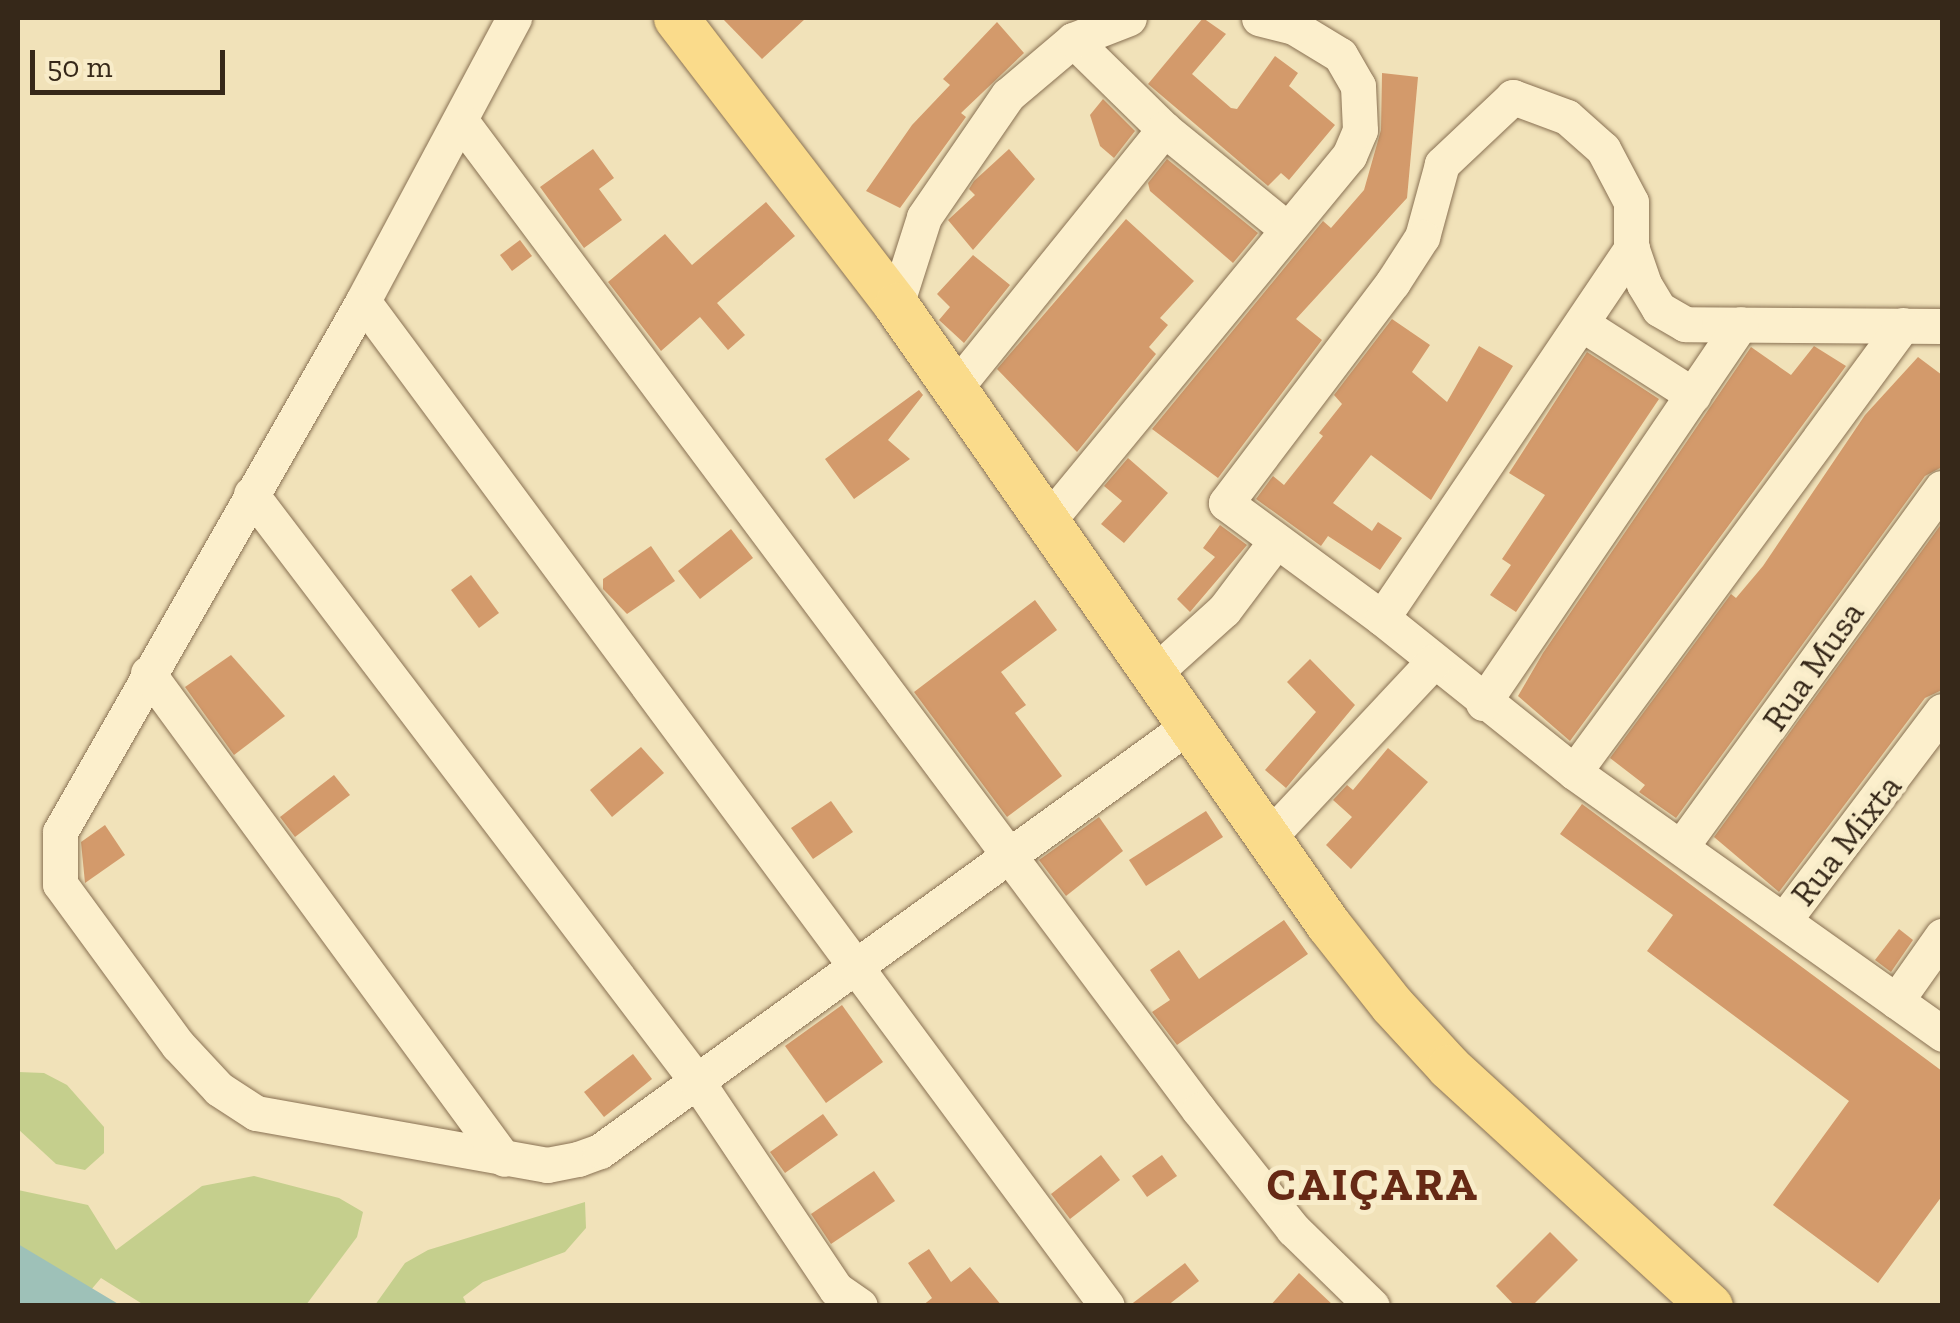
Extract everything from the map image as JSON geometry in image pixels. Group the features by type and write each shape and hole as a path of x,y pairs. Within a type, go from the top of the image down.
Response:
{"main road":[{"path":"676,18 896,304 952,392 1192,724 1339,937 1448,1068 1710,1306"}],"street":[{"path":"514,18 363,301 60,832 56,858 60,884 178,1045 219,1089 256,1113 504,1159 547,1165 600,1151 855,963 1192,724"},
{"path":"896,304 908,257 943,182 1008,95 1072,40 1129,18"},
{"path":"1047,522 1348,156 1362,112 1358,86 1340,55 1294,27 1259,18"},
{"path":"1072,40 1164,129 1286,228"},
{"path":"1942,326 1685,324 1659,309 1632,247 1631,202 1603,149 1567,117 1513,97 1442,164 1422,237 1393,282 1226,503 1382,618 1483,703 1574,772 1683,844 1942,1034"},
{"path":"460,121 1008,855 1294,1230 1372,1306"},
{"path":"952,392 1164,129"},
{"path":"1382,618 1632,247"},
{"path":"363,301 1106,1306"},
{"path":"1582,324 1693,395"},
{"path":"1483,703 1741,324"},
{"path":"1574,772 1903,325"},
{"name":"Rua Musa","path":"1683,844 1942,488"},
{"path":"251,494 696,1080 836,1289 860,1306"},
{"path":"1154,673 1224,610 1276,541"},
{"path":"1269,837 1433,662"},
{"path":"148,673 504,1159"},
{"name":"Rua Mixta","path":"1784,920 1942,711"},
{"path":"1896,1001 1942,936"}],"green space":[{"path":"18,1072 44,1073 67,1085 104,1127 104,1153 85,1170 56,1164 18,1129"},
{"path":"254,1176 339,1198 363,1212 357,1237 306,1305 144,1305 101,1278 85,1297 18,1305 18,1190 88,1205 116,1250 202,1186"},
{"path":"585,1202 586,1228 565,1252 483,1282 463,1297 467,1305 375,1305 405,1263 428,1250"}],"water":[{"path":"18,1244 120,1305 18,1305"}],"building":[{"path":"722,18 806,18 762,59"},
{"path":"1203,18 1226,34 1192,74 1231,108 1237,109 1275,56 1298,73 1289,86 1335,125 1289,180 1281,173 1268,186 1148,84"},
{"path":"997,22 1024,53 961,113 966,117 900,208 866,191 912,125 950,85 943,79"},
{"path":"1382,73 1418,77 1407,198 1296,319 1322,340 1218,478 1152,429 1323,221 1331,228 1364,190 1381,130"},
{"path":"1103,99 1135,131 1114,158 1100,146 1090,115"},
{"path":"593,149 614,178 599,189 622,220 584,248 540,187"},
{"path":"1009,149 1035,179 973,250 948,220 975,195 969,189 974,181"},
{"path":"1167,159 1258,233 1233,263 1150,191 1148,183"},
{"path":"766,202 795,236 717,303 745,335 728,350 700,317 661,351 608,282 665,234 692,265"},
{"path":"1126,219 1194,281 1160,318 1168,325 1149,347 1156,354 1077,452 997,369"},
{"path":"520,240 532,256 512,271 500,255"},
{"path":"973,255 1010,285 964,343 939,320 950,307 937,294"},
{"path":"1392,319 1430,345 1412,372 1447,402 1479,346 1513,366 1431,500 1371,455 1333,503 1372,531 1378,522 1402,538 1380,570 1328,536 1321,546 1256,499 1273,476 1284,485 1323,436 1319,433 1342,404 1334,395"},
{"path":"1814,346 1846,366 1570,741 1518,696 1543,653 1751,347 1791,375"},
{"path":"1587,352 1659,399 1516,612 1490,595 1511,565 1502,559 1545,495 1509,473"},
{"path":"1918,357 1942,375 1942,467 1925,476 1676,818 1639,792 1645,785 1610,758 1731,594 1736,598 1763,566 1865,415"},
{"path":"919,390 923,395 888,440 910,459 854,499 825,459"},
{"path":"1128,458 1168,493 1124,543 1101,524 1122,501 1104,486"},
{"path":"1942,523 1942,690 1925,698 1779,892 1714,837"},
{"path":"1220,525 1247,545 1190,612 1177,599 1215,557 1203,548"},
{"path":"731,529 753,558 700,599 678,571"},
{"path":"651,546 675,581 627,614 603,589 603,579"},
{"path":"471,575 499,613 479,628 451,590"},
{"path":"1035,600 1057,630 1001,672 1026,705 1015,713 1062,776 1007,817 914,692"},
{"path":"231,655 285,716 234,755 185,687"},
{"path":"1310,659 1355,705 1286,788 1265,770 1316,712 1287,682"},
{"path":"641,747 664,773 612,817 590,790"},
{"path":"1388,748 1428,782 1351,869 1326,845 1352,817 1333,800 1347,785 1353,790"},
{"path":"334,775 350,795 295,837 280,817"},
{"path":"831,801 853,832 813,859 791,828"},
{"path":"1582,804 1942,1071 1942,1196 1878,1283 1773,1205 1849,1101 1647,951 1673,915 1560,834"},
{"path":"1206,811 1223,837 1146,886 1129,860"},
{"path":"1099,817 1123,851 1066,896 1039,860"},
{"path":"105,825 125,855 85,883 81,842"},
{"path":"1284,920 1308,954 1177,1045 1152,1012 1170,1000 1150,970 1179,950 1199,979"},
{"path":"1899,929 1913,940 1891,972 1875,960"},
{"path":"842,1005 883,1062 826,1103 785,1046"},
{"path":"633,1054 652,1079 604,1117 584,1092"},
{"path":"823,1114 838,1135 785,1173 770,1152"},
{"path":"1101,1155 1120,1180 1070,1219 1051,1194"},
{"path":"1162,1155 1177,1176 1147,1197 1132,1176"},
{"path":"874,1171 895,1201 831,1244 811,1214"},
{"path":"1550,1232 1578,1260 1532,1306 1515,1306 1496,1286"},
{"path":"929,1249 951,1282 970,1267 1002,1306 922,1306 932,1298 908,1263"},
{"path":"1185,1263 1199,1281 1167,1306 1129,1306"},
{"path":"1299,1273 1334,1306 1270,1306"}],"district":[{"name":"CAIÇARA","path":"1373,1186"}]}
